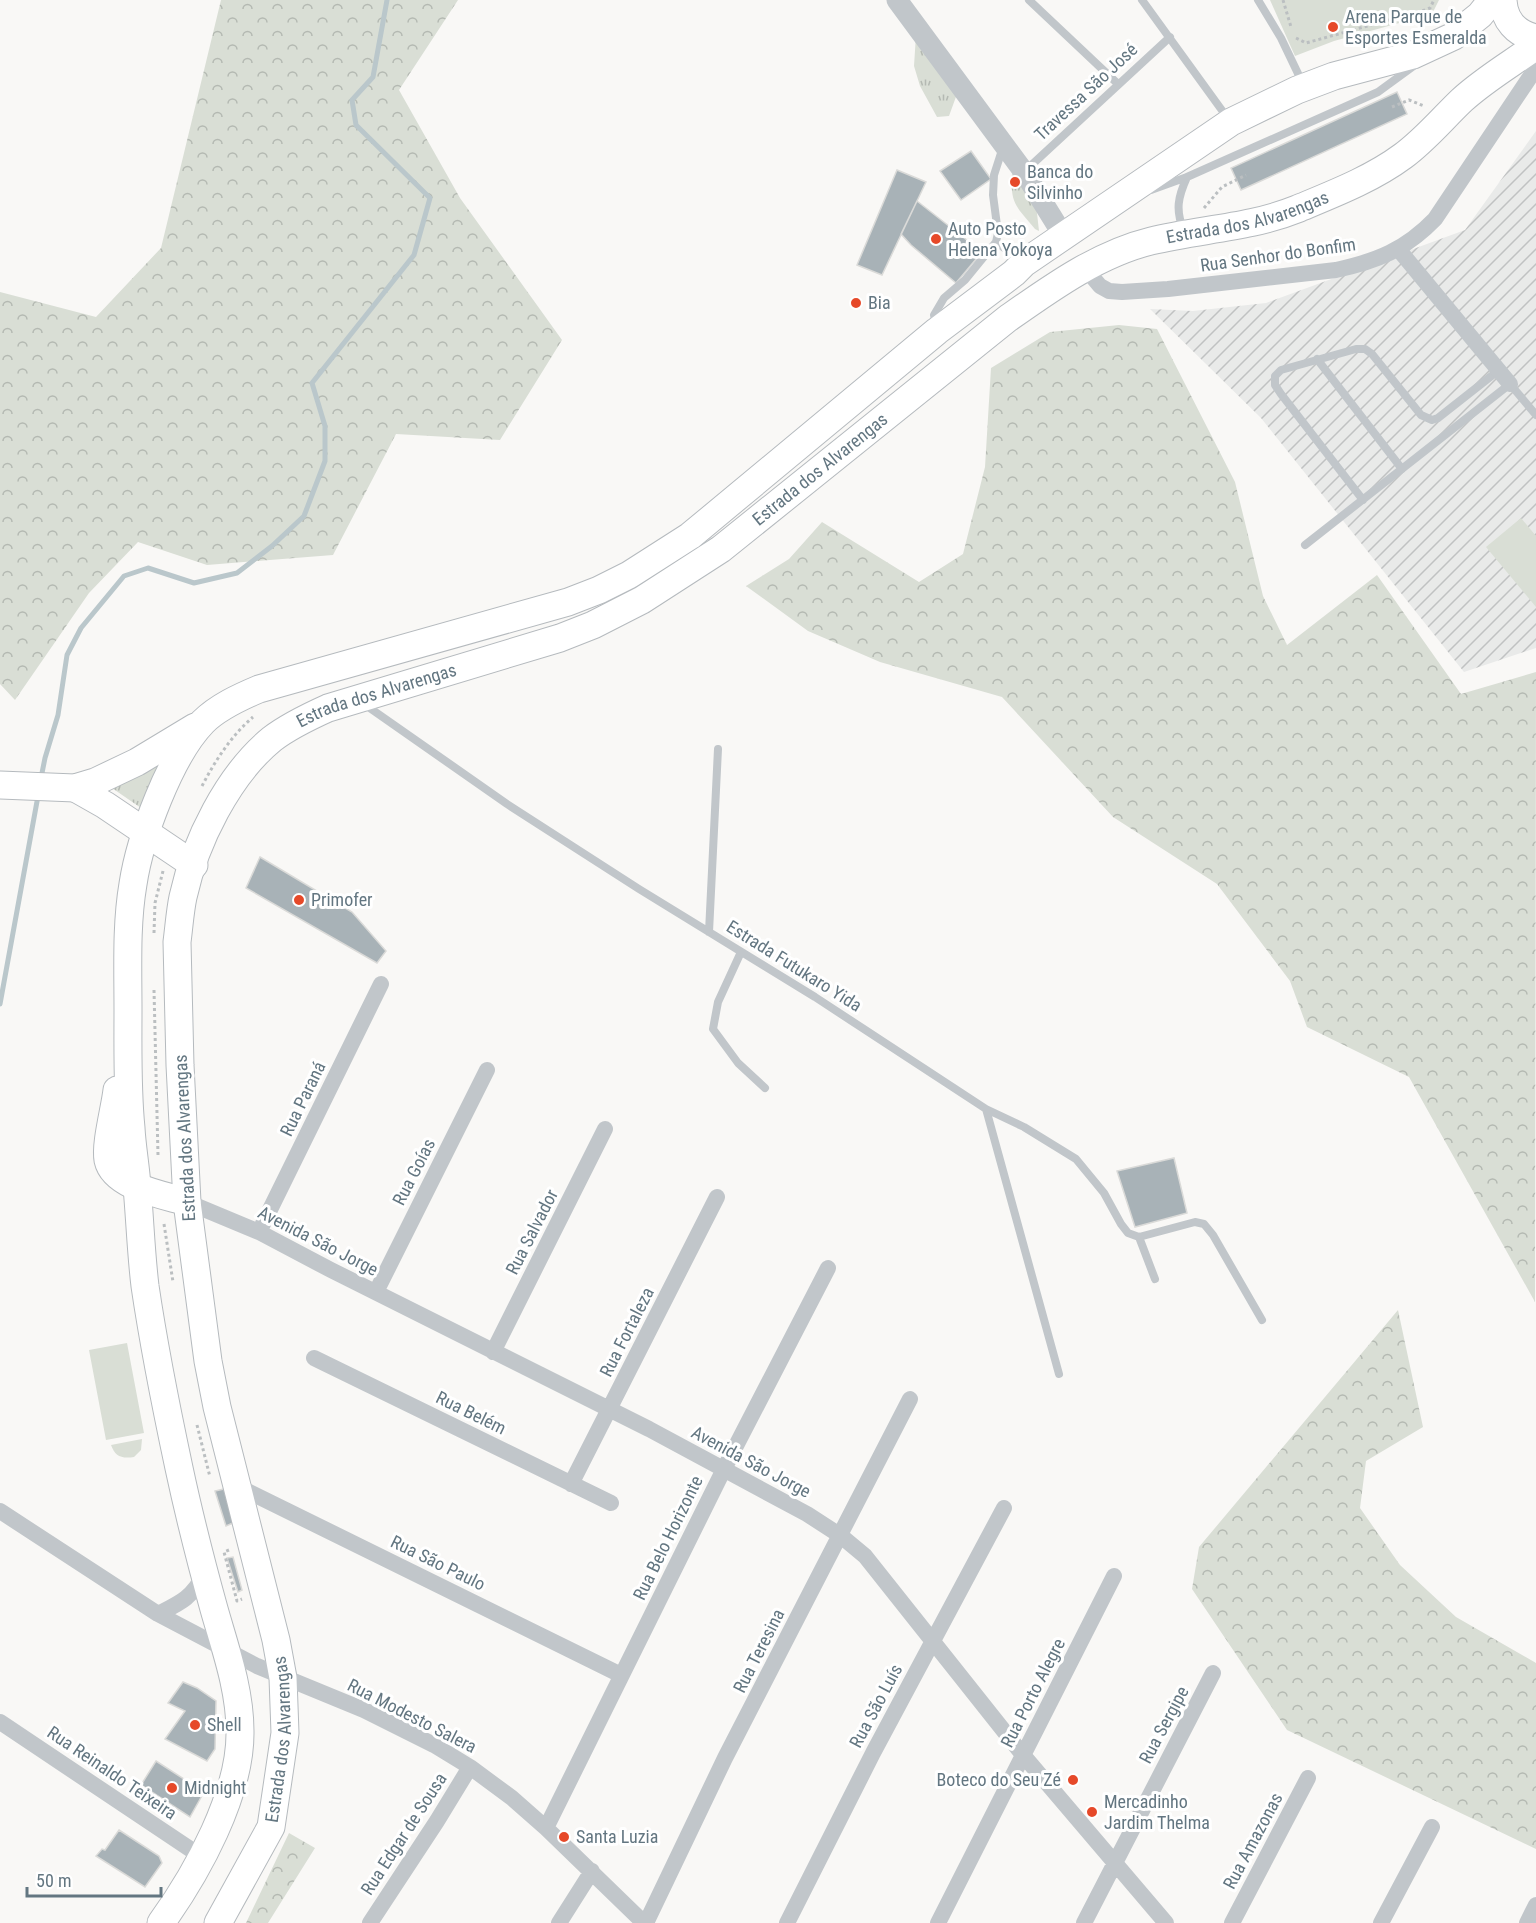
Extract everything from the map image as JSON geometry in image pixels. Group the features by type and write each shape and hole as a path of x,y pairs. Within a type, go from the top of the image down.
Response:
{"main road":[{"name":"Estrada dos Alvarengas","path":"218,1923 271,1827 285,1733 283,1678 276,1640 225,1487 217,1407 208,1361 165,1232 148,1190 130,1117 128,1037 130,910 135,870 146,832 177,760 203,722 244,695 273,684 568,602 599,590 629,574 690,536 937,331 1024,263 1231,122 1305,87 1334,76 1413,55 1454,36 1480,15 1492,0"},
{"path":"1503,0 1505,12 1512,25 1524,34 1536,38"},
{"name":"Estrada dos Alvarengas","path":"161,1923 185,1890 232,1789 238,1763 240,1730 236,1692 179,1467 155,1345 165,1232 187,1202 177,942 183,896 208,825 222,798 260,750 274,737 298,721 356,699 552,641 593,625 642,600 721,549 1007,319 1042,294 1085,268 1149,242 1181,224 1233,228 1278,216 1377,173 1418,144 1487,80 1536,46"},
{"path":"0,785 66,787 95,782 127,767 203,722"},
{"path":"66,787 105,805 194,865"},
{"path":"105,805 126,840 135,870"},
{"path":"148,1190 187,1202"}],"street":[{"path":"897,0 1024,172 1063,235"},
{"name":"Rua Senhor do Bonfim","path":"1085,268 1100,286 1109,291 1168,290 1336,270 1369,262 1399,249 1425,229 1442,210 1536,68"},
{"path":"1399,249 1510,384"},
{"name":"Rua Paraná","path":"259,1232 381,984"},
{"name":"Rua Goías","path":"376,1292 488,1070"},
{"name":"Rua Salvador","path":"493,1352 605,1129"},
{"name":"Rua Fortaleza","path":"571,1484 717,1197"},
{"name":"Avenida São Jorge","path":"187,1202 259,1232 609,1410 807,1514 840,1536 865,1556 1023,1755 1166,1923"},
{"name":"Rua Belo Horizonte","path":"546,1828 724,1469 828,1268"},
{"name":"Rua Belém","path":"314,1358 611,1503"},
{"name":"Rua Teresina","path":"645,1923 725,1758 910,1399"},
{"name":"Rua São Paulo","path":"225,1487 621,1676"},
{"name":"Rua São Luís","path":"787,1923 1004,1508"},
{"name":"Rua Modesto Salera","path":"0,1511 158,1614 283,1678 364,1710 434,1745 470,1767 512,1798 546,1828 645,1923"},
{"path":"158,1614 188,1598 205,1574"},
{"name":"Rua Porto Alegre","path":"938,1923 1114,1576"},
{"name":"Rua Sergipe","path":"1084,1923 1213,1673"},
{"name":"Rua Reinaldo Teixeira","path":"0,1722 202,1857"},
{"name":"Rua Edgar de Sousa","path":"370,1923 470,1767"},
{"name":"Rua Amazonas","path":"1232,1923 1308,1778"},
{"path":"1381,1923 1432,1827"},
{"path":"559,1923 592,1871"},
{"path":"1527,1923 1536,1905"}],"lane":[{"path":"1029,0 1118,84"},
{"path":"1142,0 1231,122"},
{"path":"1258,0 1281,38 1305,87"},
{"path":"1112,204 1186,177 1378,92 1454,36"},
{"name":"Travessa São José","path":"1024,172 1170,37"},
{"path":"937,331 934,315 944,298 965,280 996,242 998,233 993,195 994,175 1004,147"},
{"path":"1181,224 1178,197 1186,177"},
{"path":"996,242 1024,263"},
{"path":"1363,500 1275,385 1275,376 1281,370 1356,349 1365,349 1372,354 1421,415 1432,420 1438,418 1500,370"},
{"path":"1317,359 1402,469"},
{"path":"1305,546 1510,384 1536,415"},
{"name":"Estrada Futukaro Yida","path":"356,699 507,804 986,1109 1024,1127 1076,1159 1104,1193 1120,1224 1128,1233 1139,1237"},
{"path":"709,932 718,749"},
{"path":"741,952 718,1002 713,1029 738,1063 765,1088"},
{"path":"986,1109 1059,1374"},
{"path":"1155,1279 1139,1237 1195,1222 1204,1224 1213,1235 1262,1320"}],"path":[{"path":"1283,0 1293,33 1298,40 1306,43 1425,10 1430,8 1434,0"},
{"path":"1181,224 1203,208 1222,187 1246,175"},
{"path":"200,790 219,756 239,730 260,714"},
{"path":"154,934 155,903 160,879 171,849"},
{"path":"154,987 158,1158"},
{"path":"148,1190 165,1232 173,1283"},
{"path":"196,1423 225,1487"},
{"path":"226,1541 229,1551 224,1552 237,1600 243,1599 245,1608"}],"shaded area":[{"path":"1536,131 1536,648 1464,672 1261,418 1150,309 1193,311 1266,303 1465,230"}],"green space":[{"path":"221,0 458,0 399,90 460,198 562,340 500,440 396,434 333,555 207,565 138,542 89,593 15,700 0,684 0,292 96,317 161,248"},
{"name":"Arena Parque de Esportes Esmeralda","path":"1270,0 1439,0 1432,14 1334,41 1295,56"},
{"path":"916,35 957,94 949,116 937,117 920,86 914,66"},
{"path":"1012,173 1036,204 1039,231 1023,215 1013,198"},
{"path":"1119,325 1157,329 1235,482 1263,596 1287,645 1377,575 1461,694 1536,672 1535,1302 1409,1077 1307,1027 1290,981 1217,884 1113,817 1002,697 880,662 808,631 746,586 789,559 822,522 919,582 963,554 985,467 991,368 1050,332"},
{"path":"1521,518 1536,536 1536,607 1486,547"},
{"path":"166,760 144,810 109,786"},
{"path":"1398,1310 1423,1427 1366,1461 1360,1508 1400,1565 1456,1617 1536,1663 1536,1849 1287,1730 1192,1589 1199,1547"},
{"path":"127,1343 144,1433 106,1440 89,1350"},
{"path":"142,1439 141,1450 134,1457 119,1456 111,1445"},
{"path":"289,1833 315,1848 268,1923 246,1923"}],"building":[{"path":"1397,92 1407,114 1241,190 1231,168"},
{"name":"Auto Posto Helena Yokoya","path":"971,151 991,179 961,200 940,171"},
{"path":"897,170 926,182 882,275 857,265"},
{"name":"Auto Posto Helena Yokoya","path":"917,201 982,252 956,283 901,234"},
{"name":"Primofer","path":"260,857 352,912 386,951 377,963 246,888"},
{"path":"1174,1158 1187,1213 1135,1227 1117,1171"},
{"path":"224,1489 233,1523 226,1526 215,1491"},
{"path":"233,1557 242,1590 238,1592 227,1558"},
{"name":"Shell","path":"183,1682 216,1701 215,1749 207,1761 165,1739 185,1711 168,1703"},
{"name":"Midnight","path":"156,1761 204,1792 190,1817 141,1785"},
{"path":"119,1830 159,1856 162,1863 145,1887 96,1856 102,1849 105,1850"}],"waterway":[{"path":"41,778 58,715 67,655 81,628 124,576 148,568 194,583 237,573 272,546 304,516 325,461 325,426 312,383 414,255 430,198 356,125 352,100 373,77 387,0"},
{"path":"0,1004 38,796"}],"place":[{"name":"Arena Parque de Esportes Esmeralda","path":"1333,27"},
{"name":"Banca do Silvinho","path":"1015,182"},
{"name":"Auto Posto Helena Yokoya","path":"936,239"},
{"name":"Bia","path":"856,303"},
{"name":"Primofer","path":"299,900"},
{"name":"Shell","path":"195,1725"},
{"name":"Boteco do Seu Zé","path":"1073,1780"},
{"name":"Midnight","path":"172,1788"},
{"name":"Mercadinho Jardim Thelma","path":"1092,1812"},
{"name":"Santa Luzia","path":"564,1837"}]}
